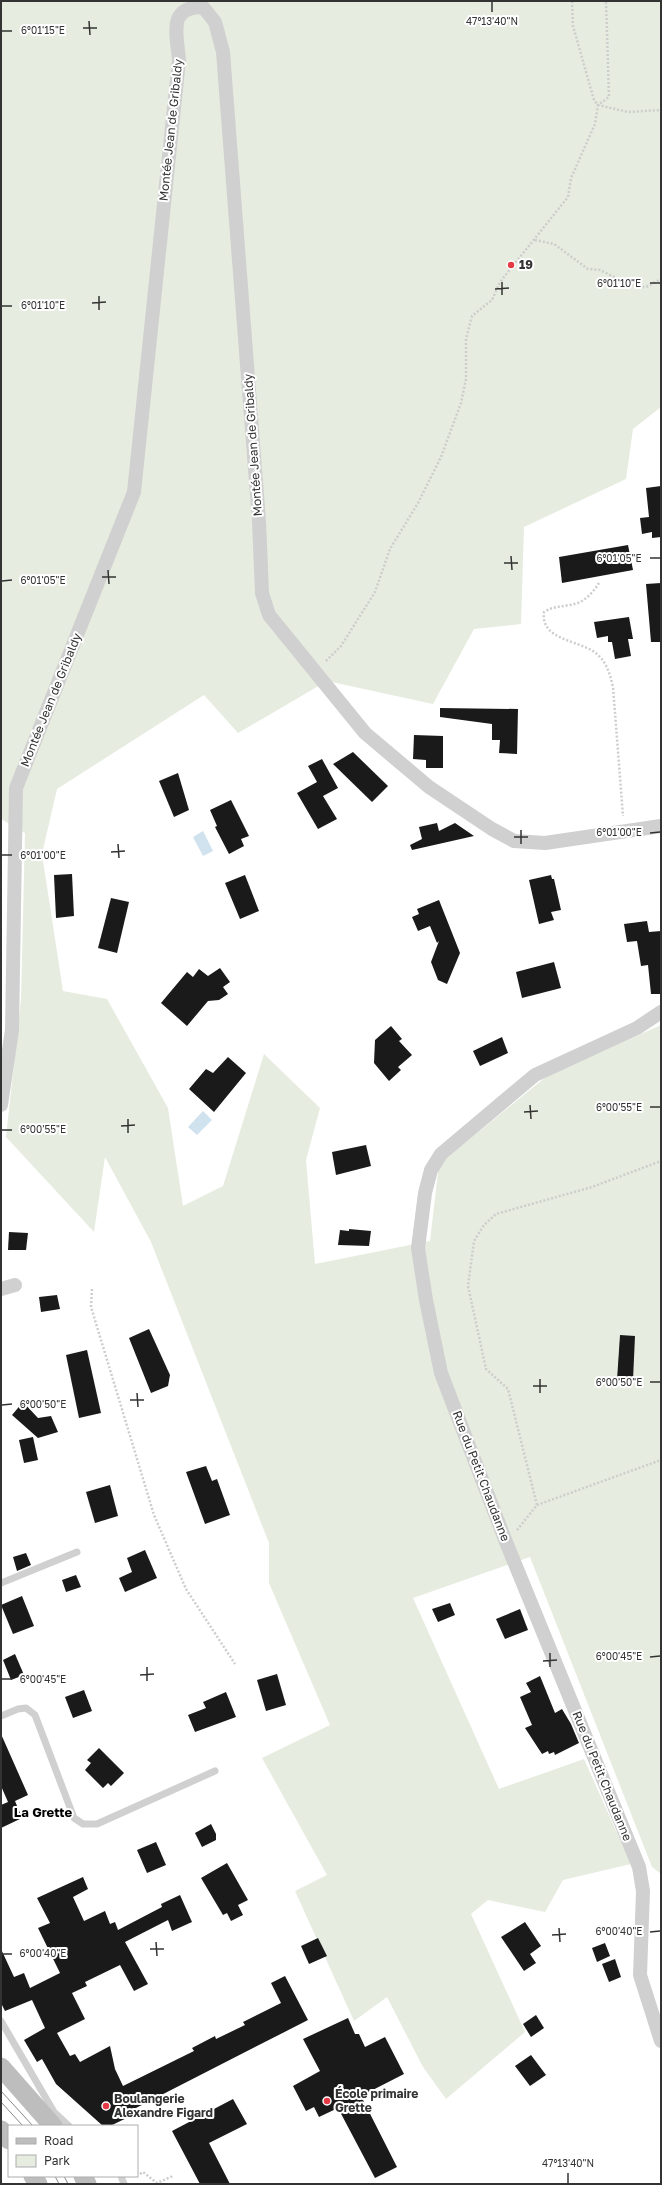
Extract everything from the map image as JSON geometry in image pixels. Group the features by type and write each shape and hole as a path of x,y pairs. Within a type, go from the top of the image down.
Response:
{"main road":[{"path":"1,2067 51,2119"},
{"path":"1,2130 8,2139"}],"street":[{"name":"Montée Jean de Gribaldy","path":"1,1104 12,1030 16,788 134,492 179,60 176,24 181,12 190,7 203,7 215,22 223,52 259,521 262,593 269,615 365,734 429,787 492,830 514,841 545,843 624,831"},
{"path":"624,831 661,826"},
{"name":"Rue du Petit Chaudanne","path":"661,1012 636,1028 535,1075 441,1154 431,1170 425,1193 418,1248 426,1300 441,1373 506,1542 639,1867 643,1892 640,1975 661,2041"},
{"path":"1,1289 15,1285"}],"lane":[{"path":"1,1582 77,1552"},
{"path":"1,1716 18,1709 26,1708 35,1715 74,1818 83,1824 97,1824 215,1771"},
{"path":"1,2021 51,2119 66,2125"}],"path":[{"path":"572,1 573,26 594,100 598,105 628,112 661,110"},
{"path":"314,672 341,646 374,592 390,549 418,503 441,457 464,391 466,379 466,339 472,316 492,300 500,282 515,261 535,240 568,197 571,178 595,124 598,105 609,97 606,1"},
{"path":"535,240 554,244 588,269 600,270 634,287 646,286 661,279"},
{"path":"599,583 592,593 578,603 552,607 544,612 543,619 550,632 596,653 605,662 610,672 613,687 624,831"},
{"path":"537,1505 508,1389 486,1369 468,1286 474,1241 484,1225 496,1214 592,1187 661,1161"},
{"path":"92,1289 91,1307 154,1515 186,1589 235,1664"},
{"path":"506,1542 537,1505 661,1460"},
{"path":"140,2174 143,2172 157,2183 173,2176"}],"green space":[{"path":"1,1 661,1 661,407 633,429 626,479 524,527 521,624 474,629 433,704 327,681 238,733 204,695 57,789 42,854 63,991 107,999 168,1108 183,1206 223,1186 264,1054 320,1108 306,1160 315,1264 430,1241 439,1164 547,1076 661,1025 661,1874 652,1867 530,1557 413,1598 499,1789 584,1759 631,1864 563,1880 545,1912 488,1900 471,1914 525,2032 446,2099 423,2067 387,1997 354,2021 295,1891 327,1875 262,1758 330,1725 269,1583 269,1543 151,1242 105,1157 94,1232 6,1137 21,999 25,833 1,819"}],"water":[{"path":"203,831 213,851 203,856 193,837"},
{"path":"203,1111 212,1120 197,1135 188,1127"}],"building":[{"path":"661,486 661,537 652,538 652,532 642,534 640,518 649,517 646,488"},
{"path":"628,545 633,570 562,583 559,557"},
{"path":"661,583 661,642 651,642 646,584"},
{"path":"629,617 633,639 628,639 631,656 615,659 612,642 608,642 608,636 597,638 594,622"},
{"path":"440,708 518,709 517,754 499,753 500,740 492,740 492,724 440,717"},
{"path":"414,735 443,736 443,768 426,768 426,760 413,759"},
{"path":"353,752 388,786 372,802 333,764"},
{"path":"322,759 338,788 323,796 337,819 318,829 297,793 317,782 308,766"},
{"path":"178,773 189,810 174,817 159,781"},
{"path":"231,800 249,836 241,839 244,846 229,854 215,827 217,826 210,810"},
{"path":"437,823 439,831 455,823 474,836 412,850 410,845 422,839 419,827"},
{"path":"72,874 74,916 56,918 54,875"},
{"path":"245,875 259,911 240,919 225,883"},
{"path":"551,875 552,879 554,879 561,910 551,912 554,920 539,924 529,880"},
{"path":"111,898 129,902 117,953 98,948"},
{"path":"439,900 460,953 447,984 438,980 431,962 439,941 437,943 430,926 418,931 412,917 419,914 417,909"},
{"path":"647,921 649,932 661,931 661,994 651,994 648,965 641,966 637,941 627,942 624,924"},
{"path":"554,962 561,988 522,998 516,972"},
{"path":"220,968 230,982 223,987 228,994 219,1000 208,1001 187,1026 161,1003 187,972 193,977 199,969 208,976"},
{"path":"391,1026 402,1039 399,1041 412,1055 398,1067 401,1070 389,1081 374,1063 375,1040"},
{"path":"502,1037 508,1053 480,1066 473,1051"},
{"path":"228,1057 246,1073 214,1112 189,1089 206,1069 213,1073"},
{"path":"366,1145 371,1166 336,1175 332,1152"},
{"path":"349,1229 371,1231 369,1246 338,1245 340,1230 349,1231"},
{"path":"9,1232 28,1233 26,1250 8,1250"},
{"path":"57,1295 60,1309 41,1312 39,1297"},
{"path":"149,1329 170,1375 168,1386 151,1393 129,1338"},
{"path":"620,1335 635,1336 633,1380 617,1380"},
{"path":"87,1350 101,1413 79,1418 66,1355"},
{"path":"23,1402 38,1418 51,1416 58,1432 38,1438 12,1415"},
{"path":"33,1437 38,1460 24,1463 19,1440"},
{"path":"206,1466 212,1481 217,1479 230,1515 205,1524 186,1472"},
{"path":"110,1485 118,1516 95,1523 86,1492"},
{"path":"145,1550 157,1578 125,1592 119,1578 132,1572 127,1558"},
{"path":"26,1553 31,1565 17,1571 13,1557"},
{"path":"76,1575 81,1587 66,1592 62,1580"},
{"path":"22,1596 34,1626 13,1634 1,1605"},
{"path":"450,1603 455,1615 438,1622 432,1609"},
{"path":"520,1609 528,1630 505,1639 496,1619"},
{"path":"15,1654 24,1675 11,1680 3,1660"},
{"path":"277,1674 286,1705 266,1711 257,1680"},
{"path":"540,1676 555,1713 562,1709 571,1724 579,1743 555,1755 554,1752 549,1754 548,1751 542,1754 525,1728 532,1725 520,1697 531,1692 526,1683"},
{"path":"84,1690 92,1711 73,1718 65,1697"},
{"path":"226,1692 236,1717 195,1732 188,1715 206,1708 203,1702"},
{"path":"1,1734 28,1795 15,1801 22,1818 1,1828 1,1805 8,1802 1,1786"},
{"path":"99,1748 124,1773 111,1786 108,1783 103,1788 85,1770 91,1763 87,1760"},
{"path":"211,1824 216,1834 216,1840 202,1847 195,1833"},
{"path":"156,1842 166,1865 147,1873 137,1850"},
{"path":"227,1863 248,1900 238,1905 243,1915 231,1921 227,1913 223,1915 201,1878"},
{"path":"83,1877 88,1889 73,1897 84,1921 105,1911 110,1924 115,1922 118,1930 162,1907 161,1904 180,1895 192,1922 172,1931 168,1920 125,1942 148,1984 134,1991 120,1965 85,1982 87,1986 72,1993 85,2019 57,2033 70,2056 75,2054 80,2062 110,2046 115,2069 123,2086 194,2051 192,2048 215,2036 216,2039 245,2025 243,2022 281,2003 271,1983 285,1976 308,2020 134,2109 131,2112 133,2115 112,2125 102,2125 56,2084 42,2059 37,2062 24,2040 45,2028 32,2000 5,2011 1,2003 1,1949 14,1977 24,1973 30,1988 60,1973 38,1928 50,1923 37,1898"},
{"path":"525,1922 541,1946 530,1954 536,1963 524,1971 501,1937"},
{"path":"318,1938 327,1956 309,1964 301,1946"},
{"path":"605,1943 610,1956 597,1962 592,1948"},
{"path":"615,1959 621,1977 609,1982 602,1964"},
{"path":"536,2015 544,2028 531,2037 523,2024"},
{"path":"348,2018 355,2034 359,2034 365,2047 385,2037 404,2074 361,2096 397,2167 375,2178 338,2108 319,2117 314,2107 306,2111 293,2086 320,2071 303,2039"},
{"path":"531,2055 546,2075 530,2086 515,2066"},
{"path":"233,2099 247,2124 209,2143 230,2184 200,2184 172,2131"}],"tram line":[{"path":"1,2091 32,2125"},
{"path":"1,2102 22,2125"},
{"path":"56,2177 59,2184"},
{"path":"64,2177 68,2184"}],"place":[{"name":"19","path":"511,265"},
{"name":"École primaire Grette","path":"327,2101"},
{"name":"Boulangerie Alexandre Figard","path":"106,2106"}],"district":[{"name":"La Grette","path":"43,1812"}]}
